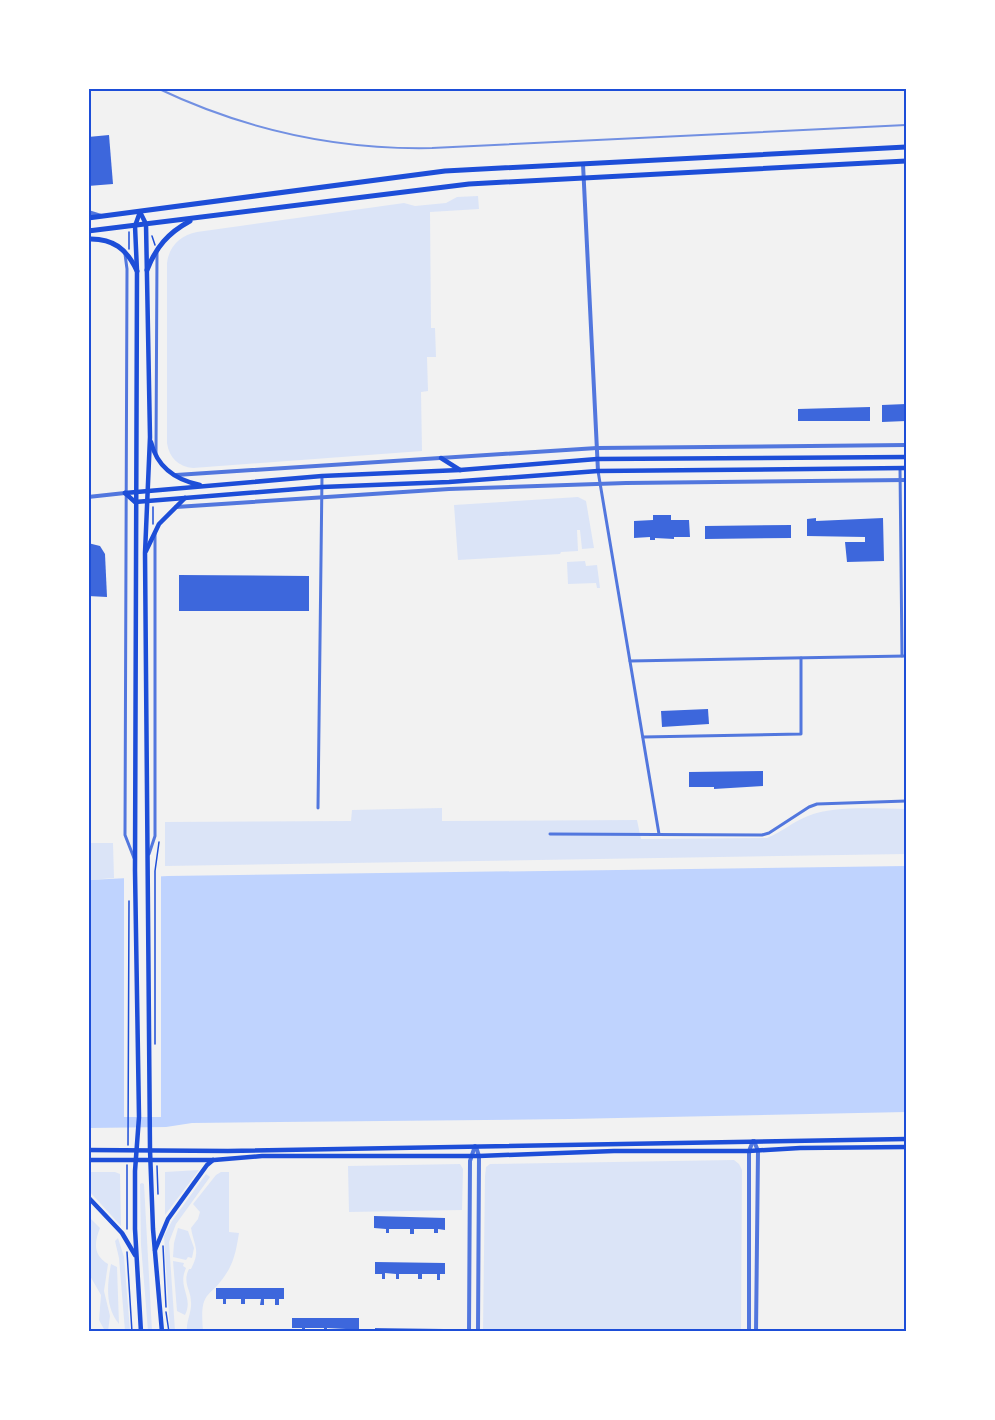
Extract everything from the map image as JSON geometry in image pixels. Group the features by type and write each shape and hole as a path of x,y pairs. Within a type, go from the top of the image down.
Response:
{"main road":[{"path":"88,218 428,172 906,147"},
{"path":"88,231 440,186 906,161"},
{"path":"192,205 194,219"},
{"path":"140,212 148,224 150,436 145,553 150,1150 154,1253 162,1332"},
{"path":"140,212 132,226 137,271 135,871 139,1118 136,1160 136,1257 141,1332"},
{"path":"147,270 157,248 171,232 194,219"},
{"path":"88,239 102,238 111,241 125,252 137,271"},
{"path":"150,436 156,455 167,471 191,483 208,486"},
{"path":"125,493 322,476 460,470 597,459 906,457"},
{"path":"441,458 460,470"},
{"path":"125,493 135,502 598,471 906,468"},
{"path":"145,553 155,531 185,498"},
{"path":"88,1150 262,1151 754,1140 906,1139"},
{"path":"88,1160 214,1160 262,1156 479,1156 614,1151 758,1151 800,1148 906,1147"},
{"path":"154,1253 168,1218 207,1165 214,1160"},
{"path":"88,1197 122,1233 136,1257"}],"street":[{"path":"583,163 598,471 659,834"},
{"path":"88,212 101,216"},
{"path":"156,455 157,248"},
{"path":"125,252 127,268 125,835 135,862"},
{"path":"174,476 597,448 906,445"},
{"path":"630,661 904,656 900,468"},
{"path":"318,808 322,476"},
{"path":"175,507 449,489 906,480"},
{"path":"88,497 125,493"},
{"path":"147,861 155,836 155,531"},
{"path":"643,737 801,734 801,658"},
{"path":"550,834 762,835 817,804 906,801"},
{"path":"754,1140 758,1151 756,1332"},
{"path":"749,1332 749,1151 754,1140"},
{"path":"469,1332 471,1156 476,1146"},
{"path":"476,1146 479,1156 478,1332"}],"path":[{"path":"148,224 153,243 157,248"},
{"path":"125,252 129,249 132,226"},
{"path":"154,871 155,1047"},
{"path":"128,1150 129,894"},
{"path":"128,1160 127,1240 132,1332"}],"shaded area":[{"path":"478,196 479,209 430,212 431,328 435,328 436,357 427,357 428,391 421,392 422,451 193,468 179,464 172,457 167,443 167,263 170,251 177,242 197,232 404,203 415,206 446,203 457,197"},
{"path":"578,497 586,501 594,548 582,549 580,530 577,530 578,551 458,560 454,505"},
{"path":"585,561 586,566 597,565 600,588 597,588 596,583 568,584 567,562"},
{"path":"442,808 442,821 637,820 641,839 767,838 803,818 831,810 906,809 906,854 165,866 165,822 351,821 352,810"},
{"path":"89,843 113,843 114,878 89,880"},
{"path":"734,1160 742,1170 741,1331 483,1331 485,1176 486,1167 490,1164"},
{"path":"460,1164 463,1169 462,1210 349,1212 348,1166"},
{"path":"199,1170 165,1215 165,1172"},
{"path":"89,1172 120,1174 121,1226 89,1191"},
{"path":"221,1172 229,1172 229,1232 239,1233 237,1247 223,1279 205,1300 202,1317 203,1331 187,1331 191,1297 186,1278 196,1257 191,1228 200,1212 193,1204"},
{"path":"206,1174 210,1177 176,1224 169,1242 175,1331 170,1331 164,1236"},
{"path":"140,1184 144,1184 152,1331 148,1331 141,1245"},
{"path":"89,1217 100,1228 97,1253 108,1264 104,1291 110,1316 108,1331 105,1331 99,1320 101,1295 89,1274"},
{"path":"178,1228 188,1231 194,1248 192,1258 188,1257 186,1260 173,1257"},
{"path":"118,1238 124,1257 130,1331 125,1331 119,1258 115,1241"},
{"path":"173,1261 184,1263 183,1266 186,1268 183,1281 188,1303 185,1315 177,1311"},
{"path":"111,1264 117,1267 119,1324 111,1310 108,1296"}],"water":[{"path":"906,866 906,1112 569,1119 192,1123 166,1127 89,1128 89,880 168,876"}],"pier":[{"path":"161,873 161,1117 124,1117 124,875"}],"building":[{"path":"109,135 113,184 88,186 88,137"},
{"path":"906,404 906,421 882,422 882,405"},
{"path":"870,407 870,421 798,421 798,409"},
{"path":"653,515 671,515 671,520 689,520 690,537 655,538 655,540 650,540 650,537 634,538 634,521 653,520"},
{"path":"816,518 816,521 883,518 884,561 847,562 845,542 865,542 865,537 807,536 807,519"},
{"path":"791,525 791,538 705,539 705,526"},
{"path":"88,543 100,546 105,554 107,597 88,596"},
{"path":"179,575 309,576 309,611 179,611"},
{"path":"708,709 709,724 662,727 661,711"},
{"path":"763,771 763,786 714,789 714,787 689,787 689,772"},
{"path":"374,1216 445,1218 445,1230 438,1229 438,1233 434,1233 434,1229 414,1229 414,1234 410,1234 410,1229 389,1229 389,1233 386,1233 386,1229 374,1228"},
{"path":"375,1262 445,1263 445,1274 440,1274 440,1280 437,1280 437,1274 422,1274 422,1279 418,1279 418,1274 399,1274 399,1279 396,1279 396,1274 385,1273 385,1279 382,1279 382,1274 375,1274"},
{"path":"216,1288 284,1288 284,1299 279,1299 279,1305 275,1305 275,1299 264,1299 264,1305 260,1305 261,1299 245,1299 245,1304 241,1304 241,1299 226,1299 226,1304 223,1304 223,1299 216,1299"},
{"path":"292,1318 359,1318 359,1329 350,1329 350,1332 346,1332 346,1329 327,1328 327,1332 324,1332 324,1328 305,1328 305,1332 302,1332 302,1328 292,1328"},
{"path":"375,1328 444,1329 444,1332 375,1332"}],"railway":[{"path":"157,88 256,126 325,141 396,148 906,125"}]}
